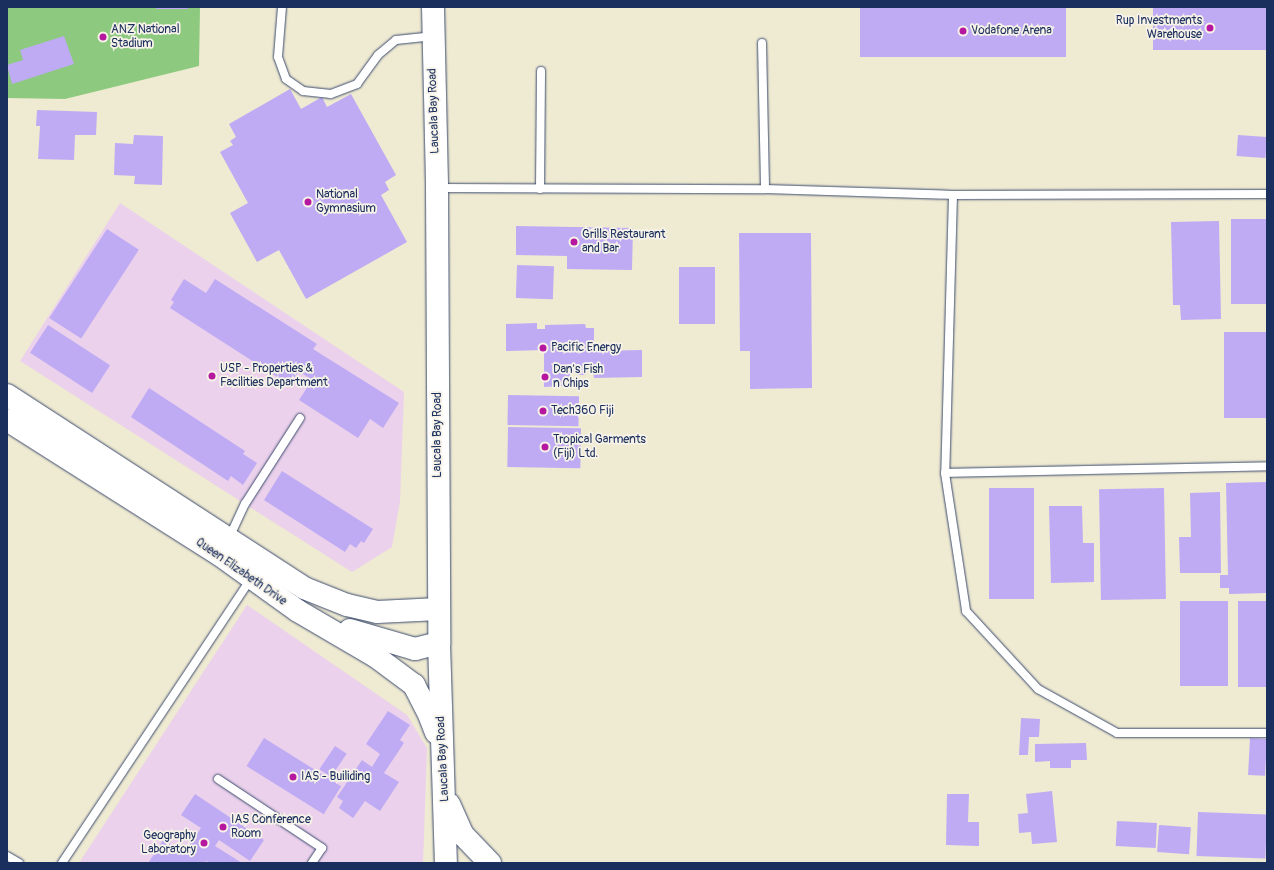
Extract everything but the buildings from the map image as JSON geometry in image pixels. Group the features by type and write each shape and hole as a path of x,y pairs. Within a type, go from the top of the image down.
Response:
{"main road":[{"name":"Laucala Bay Road","path":"433,7 432,36 436,188 441,752 445,792 446,863"},
{"name":"Queen Elizabeth Drive","path":"7,395 224,547 252,579 298,611 376,656 414,685 430,717 441,752"},
{"name":"Queen Elizabeth Drive","path":"7,420 224,547 304,588 346,605 377,612 439,609"},
{"path":"298,611 371,638 415,649 440,643"},
{"path":"445,792 463,835 490,863"}],"lane":[{"path":"282,7 278,57 286,80 303,91 331,94 357,84 378,55 396,40 432,36"},
{"path":"762,43 765,189"},
{"path":"540,189 541,71"},
{"path":"436,188 765,189 953,194 1267,194"},
{"path":"953,194 945,473 966,611 1038,689 1117,733 1267,733"},
{"path":"224,547 245,504 300,418"},
{"path":"945,473 1267,466"},
{"path":"62,863 252,579"},
{"path":"218,779 322,848 312,863"},
{"path":"7,856 19,863"}],"shaded area":[{"name":"USP - Properties & Facilities Department","path":"120,203 404,392 400,501 392,547 352,572 20,361"},
{"path":"247,605 407,715 427,748 423,863 79,863"}],"green space":[{"name":"ANZ National Stadium","path":"7,7 200,7 199,66 65,99 7,98"}],"place":[{"name":"Rup Investments Warehouse","path":"1210,28"},
{"name":"Vodafone Arena","path":"963,31"},
{"name":"ANZ National Stadium","path":"103,37"},
{"name":"National Gymnasium","path":"308,202"},
{"name":"Grills Restaurant and Bar","path":"574,242"},
{"name":"Pacific Energy","path":"543,348"},
{"name":"USP - Properties & Facilities Department","path":"212,376"},
{"name":"Dan's Fish n Chips","path":"545,377"},
{"name":"Tech360 Fiji","path":"543,411"},
{"name":"Tropical Garments (Fiji) Ltd.","path":"545,447"},
{"name":"IAS - Builiding","path":"293,777"},
{"name":"IAS Conference Room","path":"223,827"},
{"name":"Geography Laboratory","path":"204,843"}]}
